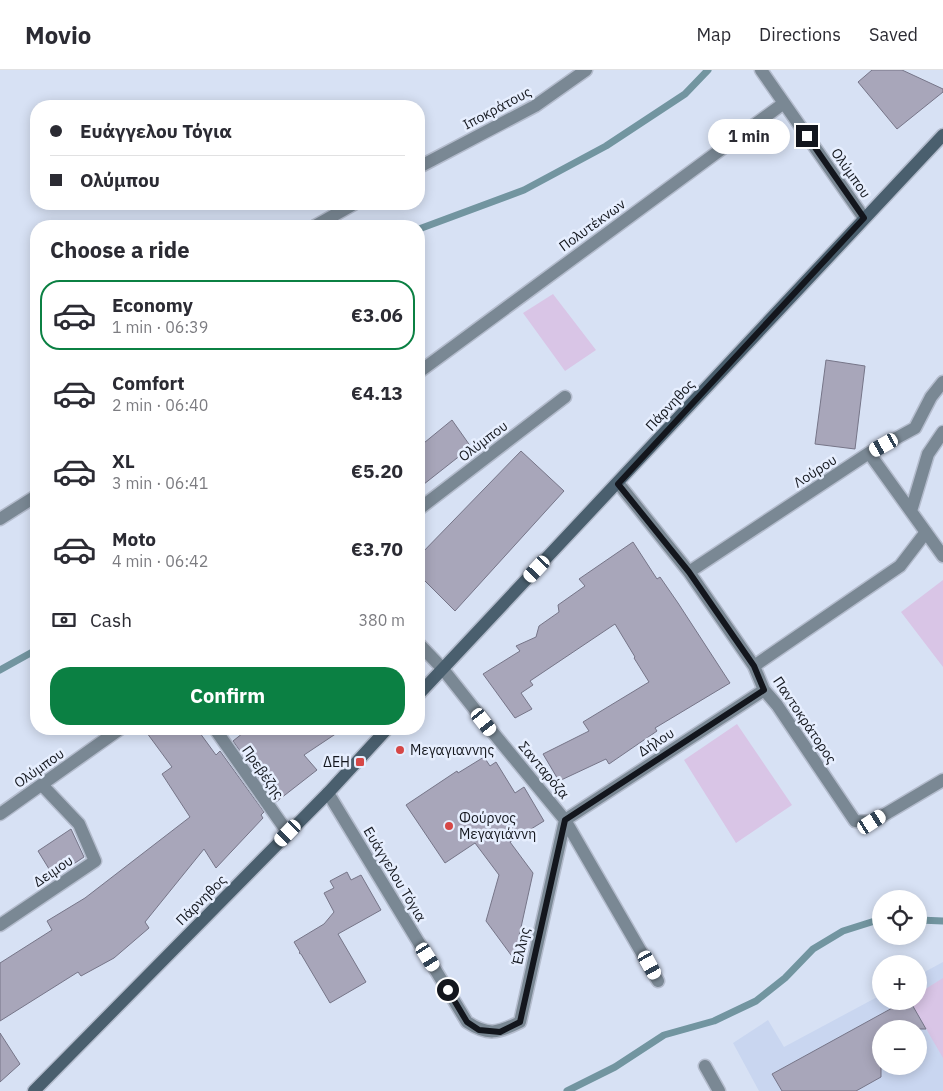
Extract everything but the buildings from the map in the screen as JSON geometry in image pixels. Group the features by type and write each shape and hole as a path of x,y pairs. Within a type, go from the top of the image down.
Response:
{"main road":[{"name":"Πάρνηθος","path":"425,687 618,484 943,135"},
{"name":"Πάρνηθος","path":"34,1091 328,793 381,735"}],"street":[{"name":"Ιποκράτους","path":"425,164 535,106 586,70"},
{"name":"Ολύμπου","path":"761,70 864,218"},
{"name":"Πολυτέκνων","path":"425,368 784,103"},
{"path":"326,220 343,210"},
{"name":"Λούρου","path":"689,572 870,453 915,428 931,397 943,382"},
{"name":"Ολύμπου","path":"425,504 565,397"},
{"path":"911,511 928,454 943,432"},
{"path":"870,453 943,556"},
{"name":"Παντοκράτορος","path":"618,484 689,572 754,666 764,690 777,705 854,821 872,822 943,780"},
{"path":"0,519 30,500"},
{"path":"754,666 900,566 926,532"},
{"name":"Σανταρόζα","path":"425,650 442,668 565,820 658,981"},
{"name":"Δήλου","path":"565,820 764,690"},
{"name":"Ολύμπου","path":"0,814 112,735"},
{"name":"Πρεβέζης","path":"219,735 288,833"},
{"name":"Δειμου","path":"0,925 95,861 79,824 42,785"},
{"name":"Ευάγγελου Τόγια","path":"328,793 467,1022"},
{"name":"Έλλης","path":"467,1022 479,1030 500,1032 520,1022 565,820"},
{"path":"705,1066 719,1091"}],"shaded area":[{"path":"553,294 596,350 565,371 523,313"},
{"path":"943,580 943,667 901,612"},
{"path":"737,724 792,805 736,843 684,760"},
{"path":"943,962 943,1091 759,1091 733,1043 768,1020 784,1047 872,1000 872,1010 927,1010 927,971"},
{"path":"943,978 943,1058 927,1030 927,1020 921,1020 915,1010 927,1010 927,988"}],"waterway":[{"path":"425,227 524,190 606,146 685,94 708,70"},
{"path":"0,670 30,653"},
{"path":"927,920 943,921"},
{"path":"567,1091 615,1067 664,1035 714,1021 756,1001 785,978 813,949 843,931 872,922"}],"place":[{"name":"Μεγαγιαννης","path":"400,750"},
{"name":"ΔΕΗ","path":"360,762"},
{"name":"Φούρνος Μεγαγιάννη","path":"449,826"}],"route":[{"path":"448,990 467,1022 479,1030 500,1032 520,1022 565,820 764,690 754,666 689,572 618,484 864,218 807,136"}]}
